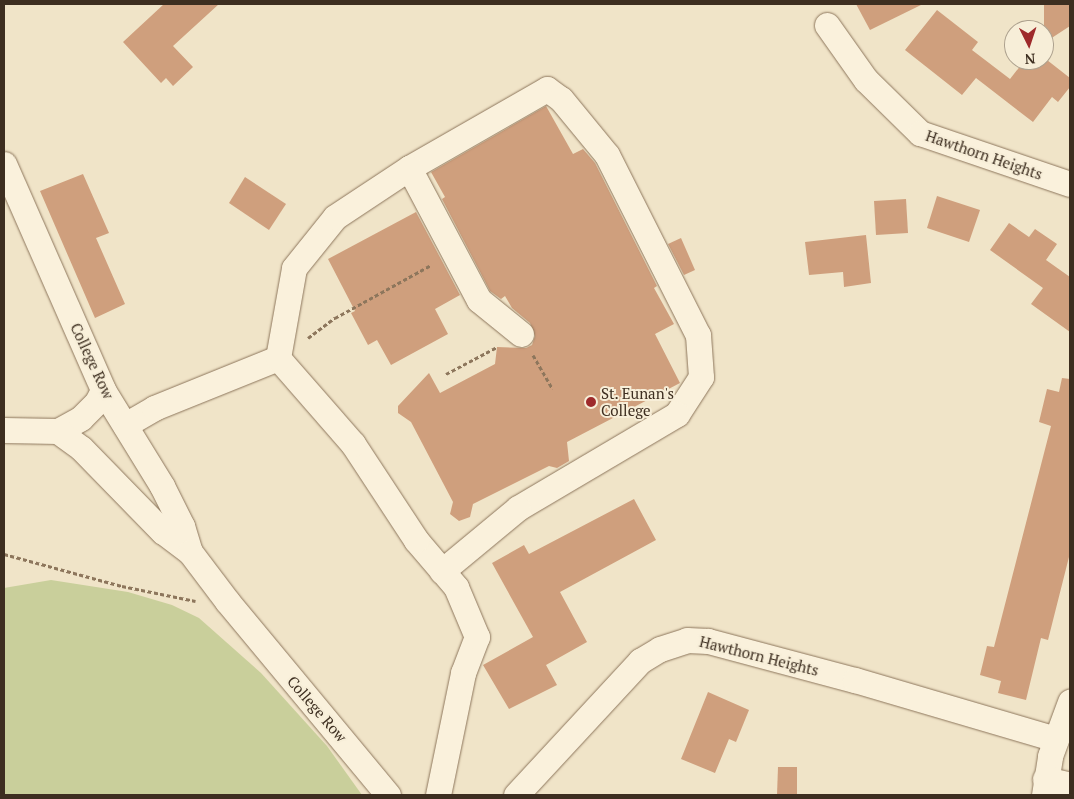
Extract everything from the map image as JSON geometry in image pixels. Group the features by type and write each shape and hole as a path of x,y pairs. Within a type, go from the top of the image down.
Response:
{"street":[{"name":"Hawthorn Heights","path":"828,25 866,80 898,115 920,133 1070,184"},
{"path":"278,358 294,268 335,217 409,168 547,89 561,98 607,155 698,335 701,377 677,414 518,508 442,570"},
{"name":"College Row","path":"4,164 103,390 162,486 182,526 190,552"},
{"path":"409,168 479,300 521,334"},
{"path":"125,425 154,408 278,358"},
{"path":"278,358 353,444 416,540 456,587 477,637 463,673 438,795"},
{"path":"4,430 58,431 81,418 97,402 103,390"},
{"name":"College Row","path":"58,431 81,448 163,532 190,552 227,601 388,795"},
{"name":"Hawthorn Heights","path":"516,795 640,661 660,649 687,640 708,641 837,675 1056,739"},
{"path":"1070,702 1056,739 1044,787 1070,785"}],"path":[{"path":"278,358 335,318 454,252"},
{"path":"4,554 141,590 197,602 227,601"}],"green space":[{"path":"51,580 128,592 172,605 199,618 261,673 327,746 362,795 4,795 4,588"}],"building":[{"path":"164,4 219,4 173,46 193,67 173,86 166,78 161,83 123,42"},
{"path":"856,4 923,4 870,30"},
{"path":"1044,4 1070,4 1070,26 1054,36 1054,20 1044,20"},
{"path":"937,10 978,42 972,50 1010,79 1017,70 1054,70 1054,65 1070,78 1070,87 1058,102 1052,97 1033,122 976,78 962,95 905,50"},
{"path":"546,106 573,154 583,149 595,163 657,286 654,288 674,324 655,334 680,383 567,442 569,461 557,468 549,466 473,504 470,517 459,521 450,514 453,502 411,422 398,413 398,406 429,373 440,393 495,364 497,347 526,348 532,345 535,336 530,323 512,308 505,296 501,299 490,291 442,199 445,197 431,172"},
{"path":"83,174 109,233 96,238 125,304 95,318 40,191"},
{"path":"245,177 286,204 269,230 229,203"},
{"path":"937,196 980,210 969,242 927,228"},
{"path":"906,199 908,233 876,235 874,201"},
{"path":"416,212 460,295 435,309 448,334 391,365 377,340 368,345 351,313 355,311 328,259"},
{"path":"1009,223 1029,237 1035,229 1057,244 1046,260 1070,277 1070,332 1031,304 1043,288 990,250"},
{"path":"866,235 871,283 844,287 843,272 809,275 805,242"},
{"path":"681,238 695,270 684,275 668,244"},
{"path":"1062,378 1070,379 1070,553 1048,640 1041,638 1026,700 998,693 1001,681 980,675 987,646 994,647 1051,426 1039,422 1047,389 1059,392"},
{"path":"634,499 656,540 560,592 587,642 546,665 557,685 509,709 483,665 533,637 492,563 524,545 529,554"},
{"path":"708,692 749,710 736,742 729,739 715,773 681,759"},
{"path":"778,767 797,767 797,795 777,795"}],"place":[{"name":"St. Eunan's College","path":"591,402"}]}
